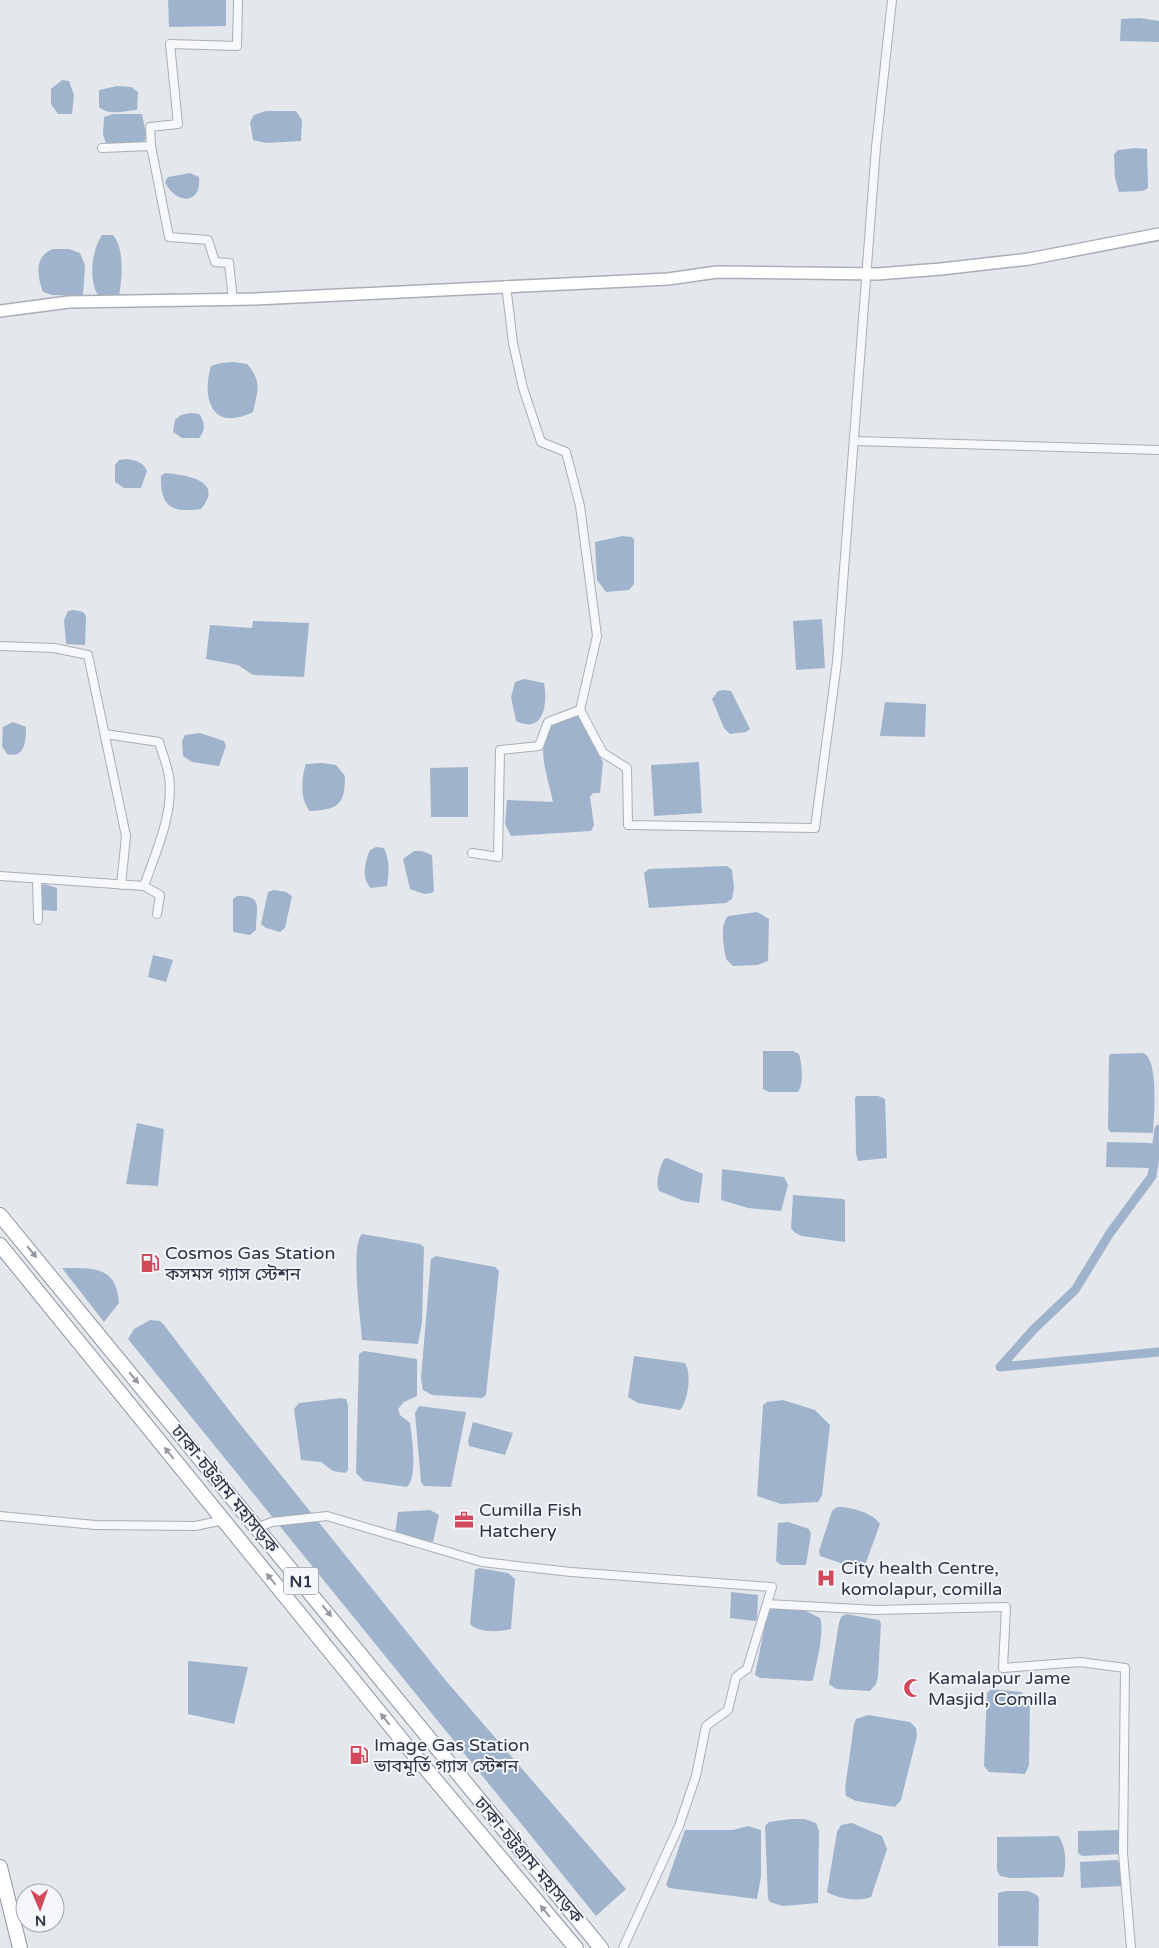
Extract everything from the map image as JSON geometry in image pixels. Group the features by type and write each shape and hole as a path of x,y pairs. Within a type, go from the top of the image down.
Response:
{"highway":[{"name":"ঢাকা-চট্টগ্রাম মহাসড়ক","path":"0,1215 602,1948"},
{"name":"ঢাকা-চট্টগ্রাম মহাসড়ক","path":"0,1245 406,1745 576,1948"},
{"path":"0,1867 20,1948"}],"main road":[{"path":"0,311 69,302 233,300 506,285 668,279 718,272 866,274 941,269 1029,259 1159,234"}],"street":[{"path":"233,300 230,263 215,262 208,240 169,237 151,146 150,127 178,124 170,44 237,46 238,0"},
{"path":"506,285 513,343 541,442 566,452 580,506 597,636 580,710 603,753 627,768 628,825 815,828 837,662 876,147 892,0"},
{"path":"102,148 151,146"},
{"path":"854,441 1159,450"},
{"path":"0,646 54,648 88,655 126,836 121,885"},
{"path":"472,853 498,857 500,750 538,746 548,722 580,710"},
{"path":"105,734 159,742 167,766 169,806 160,845 144,886"},
{"path":"0,876 144,886 160,895 157,914"},
{"path":"36,879 38,920"},
{"path":"0,1516 94,1525 195,1526 224,1520"},
{"path":"256,1528 272,1522 327,1516 482,1562 570,1572 772,1587 746,1670 736,1677 728,1710 706,1726 696,1776 679,1826 622,1948"},
{"path":"767,1604 876,1610 1006,1607 1003,1668 1080,1662 1125,1668 1123,1853 1131,1948"}],"water":[{"path":"168,0 226,0 226,26 169,27"},
{"path":"1140,18 1159,21 1159,42 1120,41 1121,19"},
{"path":"62,80 69,81 74,95 72,114 58,114 51,104 51,89"},
{"path":"117,86 131,87 138,92 137,110 112,112 99,107 99,90"},
{"path":"266,111 296,111 302,120 301,141 266,143 253,140 250,122 254,115"},
{"path":"113,114 142,114 146,135 144,144 106,143 103,135 104,117"},
{"path":"1147,149 1148,188 1143,191 1119,192 1115,178 1114,154 1118,150"},
{"path":"190,173 199,177 199,186 196,193 187,199 175,195 165,182 168,177"},
{"path":"102,235 113,235 119,248 122,273 119,296 98,295 93,281 92,265 96,248"},
{"path":"53,249 69,249 80,253 85,265 83,296 52,295 43,292 39,280 40,261 47,252"},
{"path":"234,362 247,364 255,376 258,386 253,412 239,417 228,418 219,415 213,409 209,401 208,379 211,366"},
{"path":"199,414 203,420 204,429 199,438 182,438 173,432 175,420 181,415"},
{"path":"127,459 139,462 147,471 141,488 124,488 115,482 115,465 119,460"},
{"path":"165,473 183,475 206,485 208,491 207,499 201,509 176,509 166,502 161,487 161,476"},
{"path":"622,536 632,537 634,540 634,584 629,590 606,592 597,580 595,542"},
{"path":"68,611 83,612 86,616 85,645 66,644 64,620"},
{"path":"822,619 825,668 796,670 793,621"},
{"path":"253,621 309,623 304,677 253,675 238,665 206,659 210,625 252,628"},
{"path":"524,679 544,683 544,708 542,715 533,724 516,721 511,697 515,682"},
{"path":"718,691 731,691 750,729 746,732 730,734 724,728 712,699"},
{"path":"885,702 926,704 925,737 880,736"},
{"path":"579,716 603,762 600,793 593,793 590,797 594,825 591,831 511,836 505,824 507,800 553,802 544,762 544,742 547,733 555,723"},
{"path":"13,722 26,727 26,738 21,751 13,755 7,754 2,746 3,727"},
{"path":"200,733 224,741 226,746 219,766 192,762 183,756 182,741 185,735"},
{"path":"699,762 702,813 654,816 651,765"},
{"path":"322,763 336,765 345,776 344,793 342,799 334,807 310,811 303,795 304,769 306,764"},
{"path":"468,767 468,817 431,817 430,768"},
{"path":"376,847 384,848 386,853 388,881 387,886 371,888 366,880 365,864 370,850"},
{"path":"414,851 422,851 432,855 434,891 432,893 424,894 410,889 403,859"},
{"path":"727,866 732,870 734,888 732,899 726,903 649,908 644,873 649,869"},
{"path":"44,884 57,888 57,911 41,910 40,888"},
{"path":"274,890 286,892 292,896 285,928 280,932 266,928 261,924 268,892"},
{"path":"237,896 251,898 257,904 256,930 250,935 233,932 233,899"},
{"path":"757,912 769,919 768,961 757,965 733,966 726,959 723,936 725,920 728,916"},
{"path":"153,955 173,960 166,982 148,977"},
{"path":"763,1051 793,1051 799,1054 802,1079 798,1092 769,1092 763,1089"},
{"path":"1143,1053 1148,1057 1153,1076 1153,1133 1110,1132 1108,1128 1109,1056 1111,1054"},
{"path":"857,1096 878,1096 885,1099 887,1158 858,1161 856,1153 855,1098"},
{"path":"137,1123 164,1129 158,1186 126,1184"},
{"path":"1107,1142 1151,1143 1153,1145 1152,1168 1106,1167"},
{"path":"667,1158 703,1174 699,1203 684,1201 659,1191 658,1175 664,1159"},
{"path":"722,1169 784,1177 788,1185 781,1211 748,1208 721,1200"},
{"path":"793,1195 843,1199 845,1201 845,1242 802,1236 794,1232 791,1228"},
{"path":"362,1234 420,1244 424,1247 422,1322 418,1344 362,1340 356,1268 359,1241"},
{"path":"436,1256 495,1267 499,1271 486,1395 482,1398 432,1395 423,1390 421,1379 431,1259"},
{"path":"62,1268 92,1269 108,1275 117,1291 119,1303 104,1322"},
{"path":"150,1320 160,1321 164,1325 232,1414 447,1682 626,1889 596,1916 128,1339 134,1329"},
{"path":"364,1351 417,1359 417,1396 404,1402 398,1409 400,1415 410,1423 412,1438 413,1466 410,1482 407,1487 364,1481 356,1473 359,1354"},
{"path":"634,1356 685,1363 689,1381 685,1400 680,1410 638,1403 628,1397"},
{"path":"346,1399 348,1405 348,1470 345,1473 333,1471 321,1462 301,1460 294,1409 299,1403"},
{"path":"783,1400 815,1410 830,1425 822,1495 818,1502 781,1504 757,1496 763,1405 767,1402"},
{"path":"419,1406 466,1412 451,1487 424,1486 421,1482 415,1413"},
{"path":"473,1422 513,1433 505,1455 469,1446 468,1441"},
{"path":"837,1507 861,1511 877,1520 880,1524 864,1568 861,1570 820,1556 819,1551 832,1511"},
{"path":"430,1510 439,1515 433,1542 395,1534 398,1512"},
{"path":"788,1522 809,1529 811,1534 806,1565 781,1565 776,1561 778,1523"},
{"path":"479,1568 508,1573 515,1579 511,1629 501,1631 483,1630 470,1624 475,1570"},
{"path":"731,1592 758,1595 757,1619 755,1621 730,1618"},
{"path":"776,1608 804,1610 820,1618 821,1640 813,1680 760,1678 755,1675 767,1615 770,1610"},
{"path":"846,1614 879,1620 881,1623 878,1676 876,1684 870,1691 836,1689 829,1684 839,1623 841,1617"},
{"path":"188,1661 248,1667 234,1724 188,1714"},
{"path":"992,1689 1021,1692 1030,1700 1029,1765 1025,1774 989,1772 984,1766 987,1693"},
{"path":"868,1715 910,1722 916,1728 917,1736 901,1800 895,1807 856,1801 846,1796 845,1789 854,1724 856,1719"},
{"path":"805,1819 816,1823 819,1831 818,1903 783,1906 770,1902 768,1899 765,1826 769,1822"},
{"path":"852,1823 882,1836 887,1849 871,1897 866,1899 849,1899 827,1892 837,1832 841,1825"},
{"path":"748,1826 761,1830 761,1876 757,1899 669,1888 666,1885 685,1830 733,1830"},
{"path":"1119,1830 1120,1854 1082,1856 1078,1853 1078,1831"},
{"path":"1058,1836 1063,1844 1065,1856 1063,1877 1010,1878 1000,1876 997,1870 997,1837"},
{"path":"1117,1860 1121,1865 1122,1886 1081,1888 1080,1862"},
{"path":"1028,1891 1037,1895 1039,1899 1038,1946 998,1946 998,1893"}],"waterway":[{"path":"1159,1129 1152,1176 1110,1233 1075,1290 1034,1329 1000,1367 1159,1352"}],"place":[{"name":"Cosmos Gas Station কসমস গ্যাস স্টেশন","path":"150,1263"},
{"name":"Cumilla Fish Hatchery","path":"464,1520"},
{"name":"City health Centre, komolapur, comilla","path":"826,1578"},
{"name":"Kamalapur Jame Masjid, Comilla","path":"913,1688"},
{"name":"Image Gas Station ভাবমূর্তি গ্যাস স্টেশন","path":"359,1755"}]}
